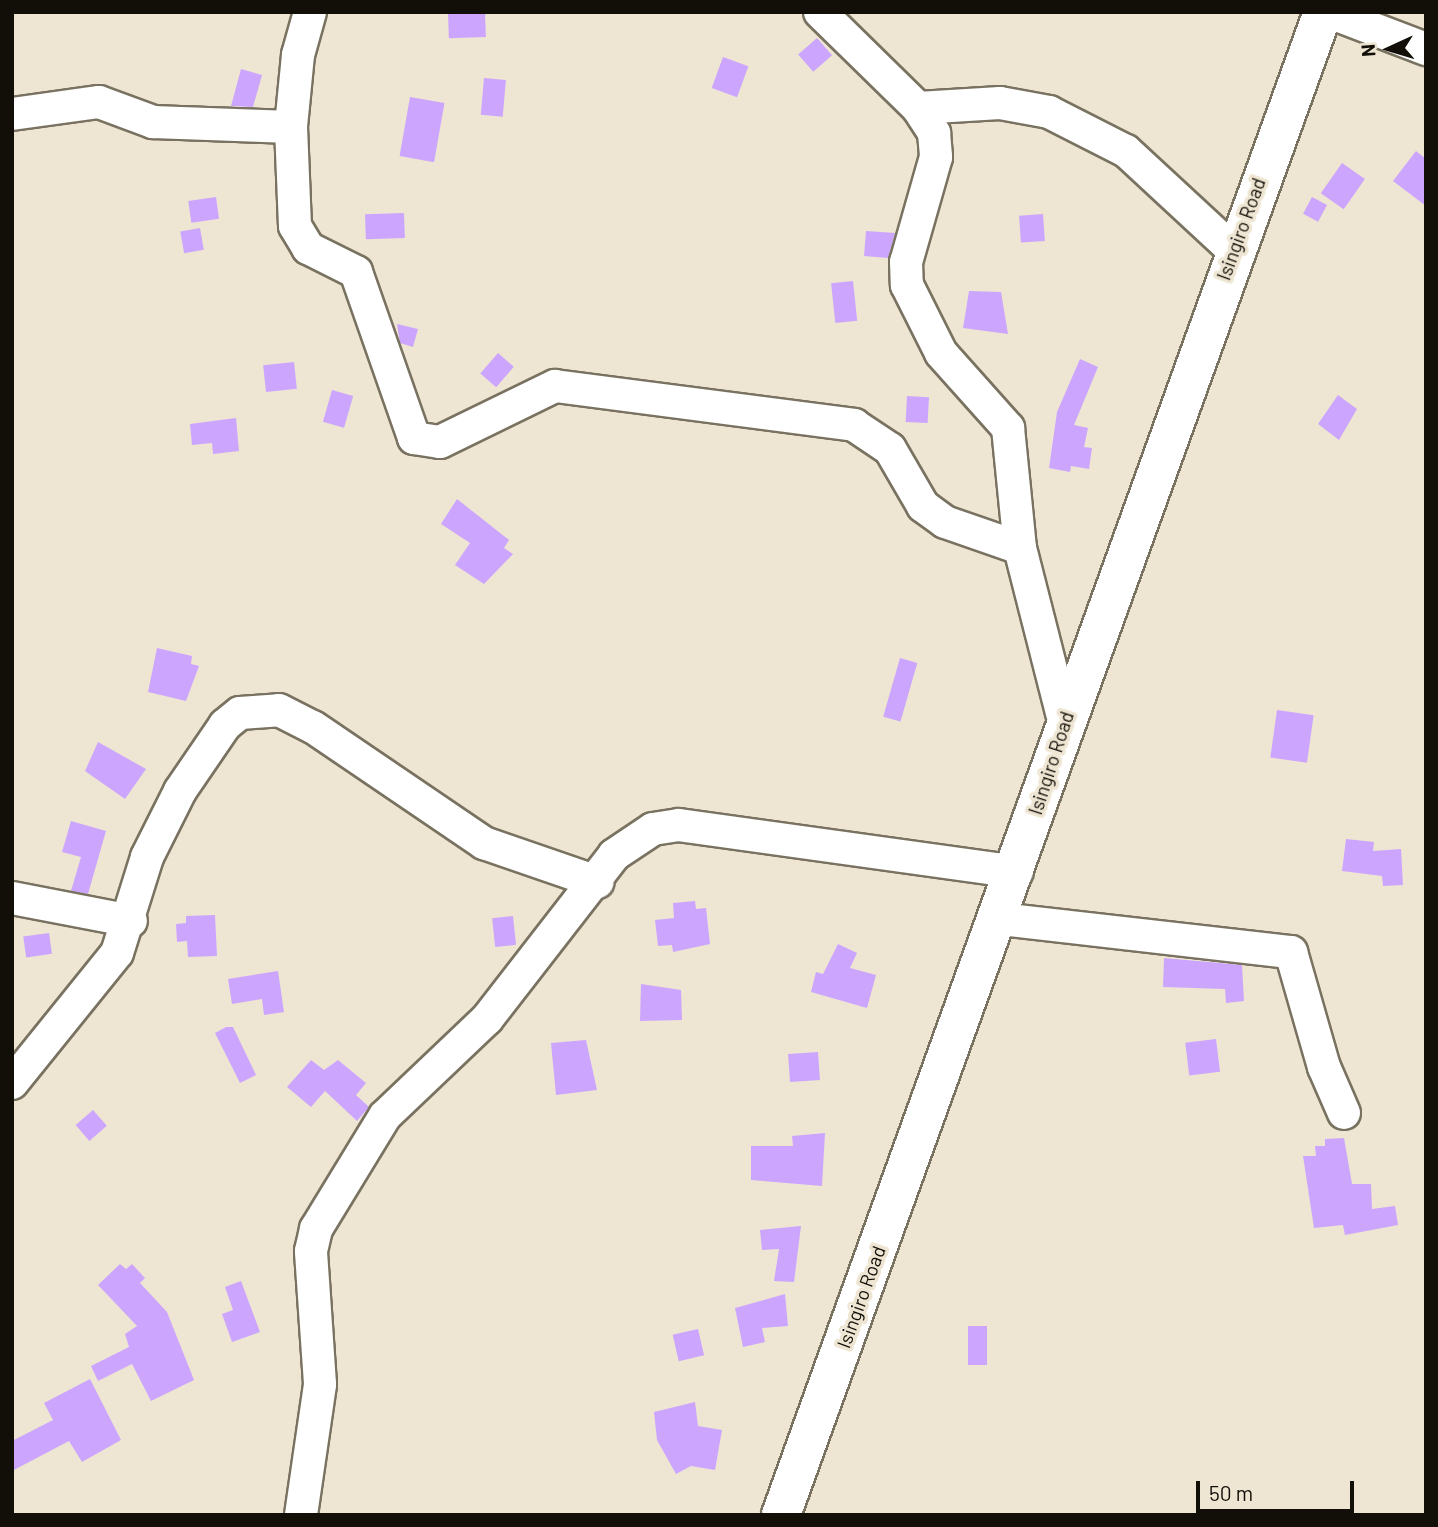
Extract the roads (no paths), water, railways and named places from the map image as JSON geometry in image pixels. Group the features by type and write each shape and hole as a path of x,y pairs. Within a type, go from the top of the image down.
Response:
{"main road":[{"name":"Isingiro Road","path":"780,1515 1017,872 1064,722 1233,250 1323,12"}],"street":[{"path":"310,12 298,55 292,127 295,226 308,248 356,272 414,438 440,442 555,386 854,425 890,449 923,506 945,522 1020,548"},
{"path":"820,12 918,108 938,146 906,262 907,285 941,353 1007,428 1020,548 1064,722"},
{"path":"1329,12 1426,49"},
{"path":"12,114 99,102 153,122 292,127"},
{"path":"918,108 1000,103 1049,112 1126,151 1233,250"},
{"path":"12,1083 103,974 131,920 148,857 180,791 225,725 259,708 279,710 353,750 484,843 597,882"},
{"path":"301,1515 320,1384 311,1251 316,1229 385,1116 487,1019 633,838 679,825 1017,872"},
{"path":"12,898 131,920"},
{"path":"1000,919 1291,952 1324,1067 1344,1113"}]}
